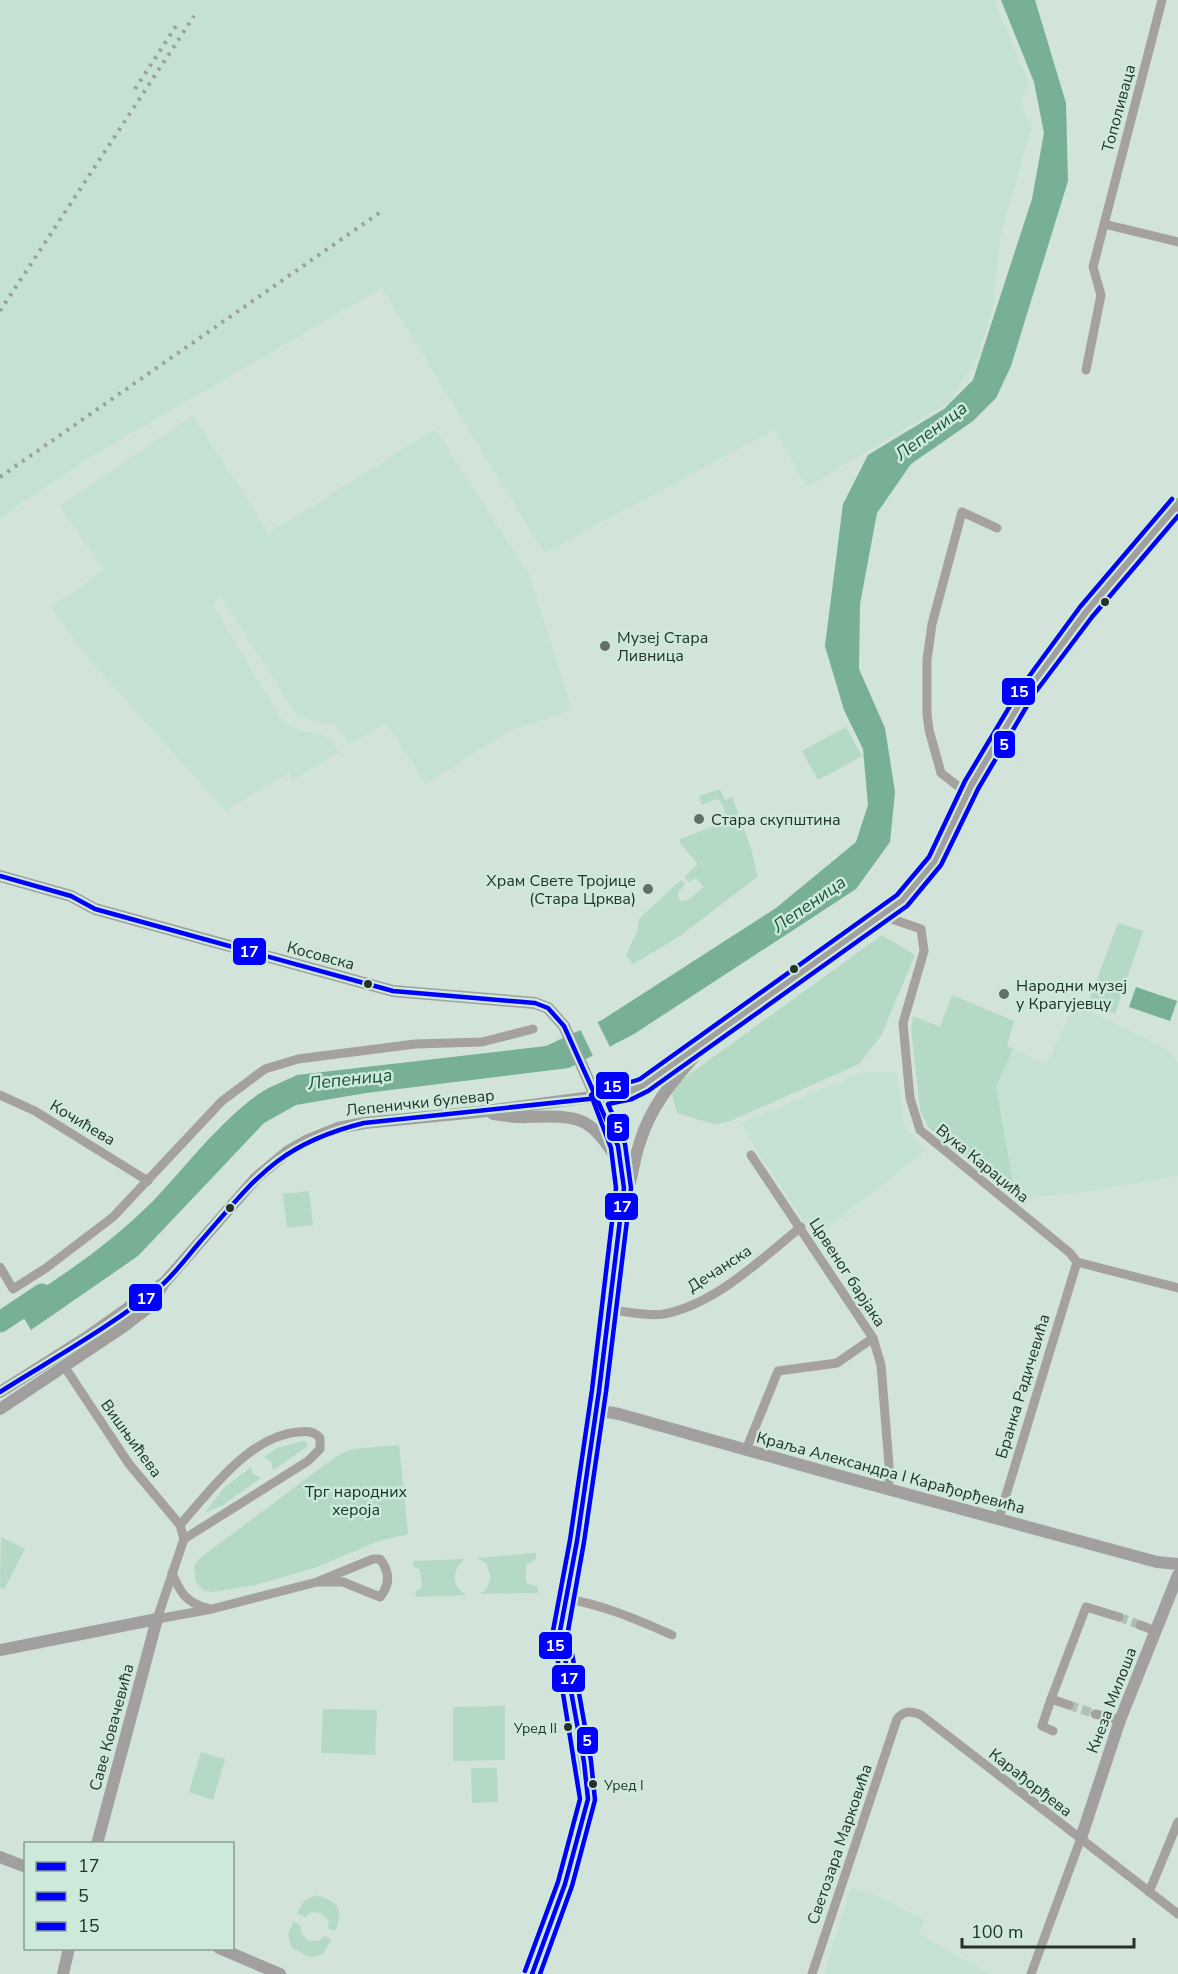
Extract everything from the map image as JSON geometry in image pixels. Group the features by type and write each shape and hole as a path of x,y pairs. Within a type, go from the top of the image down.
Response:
{"street":[{"name":"Тополиваца","path":"1086,370 1101,295 1093,271 1162,0"},
{"path":"1104,224 1178,242"},
{"path":"622,1204 632,1177 640,1142 651,1114 665,1090 706,1043 902,901 935,861 1003,730 1055,652 1178,504"},
{"path":"968,794 941,773 931,741 927,714 928,645 962,512 998,528"},
{"name":"Косовска","path":"0,876 71,896 95,909 393,991 535,1003 548,1008 564,1026 598,1098"},
{"name":"Вука Караџића","path":"883,916 921,929 924,951 903,1023 910,1098 920,1130 1070,1253 1077,1262"},
{"path":"0,1267 13,1289 96,1231 122,1208 222,1101 257,1073 272,1066 298,1059 415,1044 482,1042 533,1029"},
{"name":"Лепенички булевар","path":"0,1408 123,1328 148,1307 164,1283 256,1178 287,1152 308,1140 338,1128 364,1123 478,1112 630,1092 706,1043"},
{"name":"Кочићева","path":"0,1095 35,1111 148,1181"},
{"path":"532,1974 565,1884 588,1799 584,1762 560,1631 596,1410 624,1176 618,1146 598,1098"},
{"path":"478,1112 509,1117 560,1115 573,1118 600,1134 624,1176"},
{"name":"Црвеног барјака","path":"752,1155 873,1338 880,1365 890,1478 886,1490"},
{"name":"Дечанска","path":"609,1310 662,1315 681,1309 732,1281 801,1227"},
{"path":"1077,1262 1178,1288"},
{"name":"Бранка Радичевића","path":"999,1518 1077,1262"},
{"name":"Лепенички булевар","path":"0,1392 90,1335 164,1283"},
{"path":"746,1450 778,1371 837,1362 873,1338"},
{"name":"Вишњићева","path":"64,1366 129,1464 180,1525"},
{"name":"Краља Александра I Карађорђевића","path":"596,1410 619,1414 886,1490 999,1518 1157,1562 1178,1564"},
{"path":"157,1619 184,1539 180,1525 220,1478 262,1445 295,1432 310,1432 320,1438 320,1449 308,1461 184,1539"},
{"path":"0,1650 212,1609 317,1582 373,1559 380,1559 385,1566 388,1582 380,1597 343,1582 317,1582"},
{"path":"172,1573 179,1591 188,1600 212,1609"},
{"name":"Кнеза Милоша","path":"1081,1838 1120,1720 1178,1575"},
{"path":"567,1599 597,1606 672,1635"},
{"path":"1053,1731 1042,1726 1086,1607 1119,1617"},
{"name":"Саве Ковачевића","path":"98,1842 157,1619"},
{"path":"1140,1625 1155,1631"},
{"path":"1051,1699 1069,1705"},
{"name":"Карађорђева","path":"896,1725 905,1712 911,1711 921,1715 1178,1914"},
{"path":"1095,1714 1120,1720"},
{"name":"Светозара Марковића","path":"812,1974 896,1725"},
{"path":"1149,1892 1178,1822"},
{"path":"1031,1974 1081,1838"},
{"path":"0,1857 24,1867"},
{"path":"63,1974 69,1950"},
{"path":"224,1950 280,1974"}],"shaded area":[{"path":"0,0 994,0 1029,85 1020,103 1032,127 1001,235 992,310 977,358 949,402 807,487 774,430 544,553 382,288 92,456 0,518"},
{"path":"193,416 269,533 435,429 529,574 572,710 511,730 426,784 386,723 350,744 340,729 333,725 298,717 221,597 212,604 281,719 301,731 322,734 331,740 339,752 293,780 288,773 226,811 88,658 51,607 104,569 59,506"},
{"path":"1075,1003 1169,1051 1178,1063 1178,1176 1078,1193 1016,1199 996,1087 1013,1049 1047,1064"},
{"path":"863,1072 897,1073 904,1125 926,1150 815,1238 757,1151 742,1123"},
{"path":"851,1887 885,1899 925,1920 919,1934 991,1974 824,1974"}],"green space":[{"path":"846,727 862,756 818,780 802,751"},
{"path":"720,789 725,800 732,797 752,851 757,877 680,936 633,964 626,955 637,932 639,919 681,880 685,885 678,891 681,901 688,900 704,887 696,878 689,882 684,877 698,864 680,843 680,839 728,821 721,802 717,799 702,805 699,796"},
{"path":"1118,923 1143,931 1115,1014 1089,1001"},
{"path":"882,935 915,955 881,1036 859,1064 728,1122 714,1124 677,1113 671,1091 676,1084"},
{"path":"952,995 1014,1021 1007,1046 1013,1049 996,1087 1016,1199 928,1127 920,1109 911,1028 913,1016 940,1027"},
{"path":"309,1191 313,1225 287,1228 283,1194"},
{"path":"304,1441 308,1445 305,1448 273,1470 271,1461 264,1457 277,1448"},
{"name":"Трг народних хероја","path":"399,1445 408,1534 379,1541 314,1568 255,1585 213,1592 203,1590 196,1582 194,1566 200,1558 338,1455 352,1449"},
{"path":"251,1467 253,1474 261,1478 223,1505 205,1513 223,1489"},
{"path":"1,1537 25,1549 4,1589 0,1587"},
{"path":"536,1553 536,1559 526,1565 526,1583 538,1587 538,1593 480,1594 486,1590 491,1577 486,1563 477,1558"},
{"path":"465,1559 457,1568 455,1583 467,1595 416,1597 415,1592 422,1587 420,1570 413,1566 413,1561"},
{"path":"505,1706 505,1760 453,1761 453,1707"},
{"path":"323,1709 377,1710 375,1755 321,1753"},
{"path":"201,1752 225,1759 213,1800 189,1792"},
{"path":"471,1768 497,1768 498,1802 472,1803"},
{"path":"316,1895 330,1900 337,1907 339,1917 335,1931 328,1928 329,1921 321,1913 311,1912 305,1917 297,1913 304,1901"},
{"path":"293,1922 301,1926 301,1933 309,1941 319,1941 324,1936 331,1939 323,1954 310,1957 292,1948 288,1935"}],"water":[{"path":"1001,0 1035,0 1066,103 1068,181 1011,366 996,398 973,421 911,464 877,513 860,604 859,669 885,728 895,792 890,842 856,889 634,1034 569,1068 366,1093 296,1105 264,1123 138,1256 31,1330 16,1305 52,1282 122,1229 154,1200 231,1117 264,1090 297,1075 546,1046 602,1020 776,908 856,842 868,805 863,749 844,710 825,646 843,504 868,455 944,409 973,380 1032,199 1044,133 1034,82"},
{"path":"1136,987 1177,1001 1170,1021 1129,1007"}],"pier":[{"path":"597,1021 611,1049 594,1058 580,1029"}],"waterway":[{"name":"Лепеница","path":"0,1322 42,1294"}],"tunnel":[{"path":"1119,1617 1140,1625"},
{"path":"1069,1705 1095,1714"}],"railway":[{"path":"0,311 194,16"},
{"path":"135,89 178,23"},
{"path":"0,477 382,211"}],"transit line":[{"name":"15","path":"525,1971 558,1882 580,1799 553,1631 570,1540 592,1390 616,1188 611,1148 591,1095 607,1087 640,1079 897,895 929,857 965,781 1022,686 1080,607 1172,499"},
{"name":"5","path":"540,1974 572,1886 595,1800 591,1761 568,1631 584,1542 606,1392 631,1188 625,1144 608,1104 632,1099 648,1091 907,906 941,865 978,789 1034,694 1092,617 1178,516"},
{"name":"17","path":"0,876 71,896 95,909 393,991 535,1003 548,1008 564,1026 618,1146 624,1188 599,1391 577,1541 560,1631 584,1762 588,1799 565,1884 532,1974"},
{"name":"17","path":"0,1392 104,1327 163,1284 253,1182 289,1153 310,1142 364,1123 598,1098"}],"place":[{"name":"Музеј Стара Ливница","path":"605,646"},
{"name":"Стара скупштина","path":"699,819"},
{"name":"Храм Свете Тројице (Стара Црква)","path":"648,889"},
{"name":"Народни музеј у Крагујевцу","path":"1004,994"},
{"name":"Уред II","path":"568,1727"},
{"name":"Уред I","path":"593,1784"}]}
